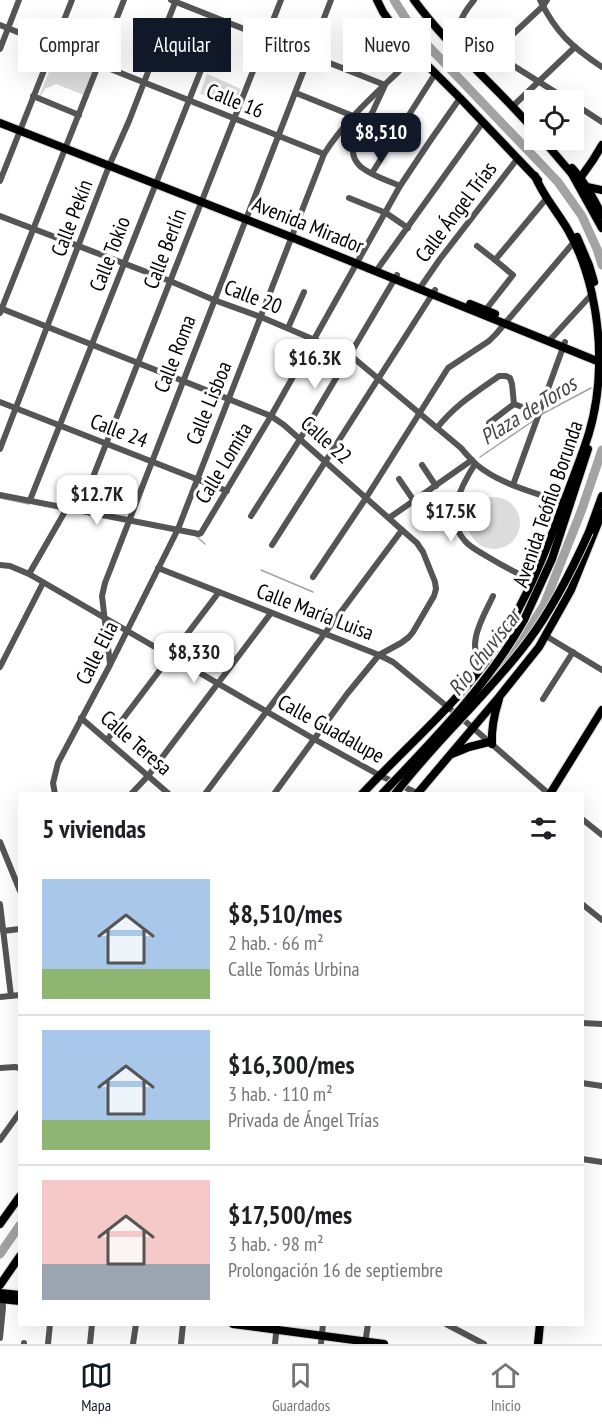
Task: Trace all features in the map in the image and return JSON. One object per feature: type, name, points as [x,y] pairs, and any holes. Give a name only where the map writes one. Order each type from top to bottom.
[{"type":"main road","name":"Avenida Teófilo Borunda","points":[[377,0],[387,18]]},
{"type":"main road","points":[[414,0],[443,36]]},
{"type":"main road","name":"Avenida Teófilo Borunda","points":[[431,70],[535,176],[558,207],[574,232],[589,264],[602,324]]},
{"type":"main road","points":[[478,72],[524,118]]},
{"type":"main road","name":"Avenida Mirador","points":[[0,121],[600,359]]},
{"type":"main road","points":[[581,177],[602,145]]},
{"type":"main road","points":[[552,150],[572,174],[602,228]]},
{"type":"main road","points":[[563,163],[581,177],[598,199],[602,215]]},
{"type":"main road","name":"Avenida Teófilo Borunda","points":[[364,792],[448,706],[482,666],[515,616],[534,580],[588,434],[596,398],[600,359],[600,337],[592,294],[584,266],[568,229],[546,199],[535,176]]},
{"type":"main road","points":[[587,187],[602,190]]},
{"type":"main road","name":"Avenida Mirador","points":[[358,262],[379,267],[396,277],[422,285],[434,293]]},
{"type":"main road","name":"Avenida Teófilo Borunda","points":[[384,792],[465,702],[506,650],[524,620],[560,534],[593,434],[602,390]]},
{"type":"main road","points":[[397,792],[420,762],[493,684],[529,640],[575,563],[602,496]]},
{"type":"main road","points":[[418,792],[533,656],[571,590],[600,523],[602,513]]},
{"type":"main road","points":[[492,652],[506,638],[521,614],[553,543],[560,534]]},
{"type":"main road","points":[[448,757],[469,747],[491,743],[493,718],[499,697]]},
{"type":"main road","points":[[551,792],[599,721],[602,710]]},
{"type":"main road","points":[[0,1224],[18,1199]]},
{"type":"main road","points":[[0,1285],[16,1264]]},
{"type":"main road","points":[[1,1297],[18,1295]]},
{"type":"main road","points":[[1,1297],[18,1301]]},
{"type":"main road","points":[[538,1344],[540,1326]]},
{"type":"main road","points":[[277,1327],[321,1340],[384,1344]]},
{"type":"street","points":[[0,49],[19,0]]},
{"type":"street","points":[[65,18],[72,0]]},
{"type":"street","points":[[117,18],[124,0]]},
{"type":"street","name":"Calle Berlín","points":[[274,18],[281,0]]},
{"type":"street","name":"Calle Roma","points":[[325,18],[332,0]]},
{"type":"street","points":[[461,18],[474,0]]},
{"type":"street","points":[[174,1],[216,18]]},
{"type":"street","name":"Calle Pekín","points":[[0,449],[145,82],[174,1]]},
{"type":"street","points":[[515,30],[543,2],[555,28],[575,47],[602,67]]},
{"type":"street","name":"Calle 16","points":[[0,26],[18,33]]},
{"type":"street","points":[[513,106],[575,47]]},
{"type":"street","points":[[331,64],[384,85],[352,149],[360,166],[400,186]]},
{"type":"street","points":[[515,66],[552,90]]},
{"type":"street","points":[[0,182],[43,72]]},
{"type":"street","points":[[1,310],[96,72]]},
{"type":"street","name":"Calle 16","points":[[119,72],[324,154]]},
{"type":"street","name":"Calle Tokio","points":[[30,500],[200,72]]},
{"type":"street","name":"Calle Berlín","points":[[80,510],[253,72]]},
{"type":"street","name":"Calle Roma","points":[[110,665],[102,596],[105,583],[305,72]]},
{"type":"street","name":"Calle Lisboa","points":[[178,528],[324,154],[353,116],[396,72]]},
{"type":"street","points":[[372,173],[435,74]]},
{"type":"street","points":[[296,93],[353,116]]},
{"type":"street","points":[[33,96],[79,115]]},
{"type":"street","name":"Calle Lomita","points":[[178,528],[199,534],[204,530],[315,340],[400,186],[460,98]]},
{"type":"street","points":[[584,111],[602,122]]},
{"type":"street","points":[[379,267],[483,122]]},
{"type":"street","name":"Calle Ángel Trías","points":[[422,285],[518,158]]},
{"type":"street","points":[[349,198],[386,213],[408,228]]},
{"type":"street","points":[[495,260],[546,199]]},
{"type":"street","name":"Calle 20","points":[[0,216],[261,317],[350,355],[461,448],[474,462],[513,485],[563,503]]},
{"type":"street","points":[[314,577],[451,365],[489,341],[574,242]]},
{"type":"street","points":[[477,246],[512,273],[513,277],[484,312]]},
{"type":"street","points":[[440,259],[447,263]]},
{"type":"street","points":[[251,516],[300,440],[396,277]]},
{"type":"street","points":[[288,328],[304,292]]},
{"type":"street","name":"Calle Ángel Trías","points":[[272,545],[434,293]]},
{"type":"street","points":[[551,339],[592,294]]},
{"type":"street","name":"Calle 22","points":[[1,310],[47,326],[271,416],[417,543],[435,582],[434,596],[409,638],[379,655]]},
{"type":"street","points":[[513,485],[564,344]]},
{"type":"street","points":[[437,428],[459,404],[499,376],[510,378],[514,404]]},
{"type":"street","name":"Calle 24","points":[[0,402],[227,490]]},
{"type":"street","points":[[514,404],[539,413]]},
{"type":"street","points":[[493,434],[489,424],[514,404]]},
{"type":"street","points":[[389,518],[474,462]]},
{"type":"street","points":[[474,462],[455,511],[457,529],[471,547],[512,572],[534,580]]},
{"type":"street","points":[[422,465],[436,486]]},
{"type":"street","points":[[399,479],[414,501]]},
{"type":"street","points":[[0,495],[178,528]]},
{"type":"street","points":[[29,574],[67,508]]},
{"type":"street","name":"Calle Elia","points":[[55,792],[54,783],[58,764],[178,528]]},
{"type":"street","points":[[206,792],[402,530]]},
{"type":"street","name":"Calle Guadalupe","points":[[0,565],[10,566],[29,574],[266,712],[415,792]]},
{"type":"street","name":"Calle María Luisa","points":[[158,568],[393,662],[548,792]]},
{"type":"street","points":[[0,668],[43,583]]},
{"type":"street","points":[[108,740],[219,592]]},
{"type":"street","points":[[482,666],[474,650],[475,640],[477,630],[493,596]]},
{"type":"street","points":[[133,792],[148,776],[272,613]]},
{"type":"street","points":[[546,636],[602,670]]},
{"type":"street","points":[[0,652],[8,651]]},
{"type":"street","points":[[543,699],[573,652]]},
{"type":"street","points":[[275,792],[347,694],[379,655]]},
{"type":"street","name":"Calle Teresa","points":[[81,718],[168,792]]},
{"type":"street","points":[[584,821],[602,835]]},
{"type":"street","points":[[0,842],[18,886]]},
{"type":"street","points":[[0,868],[10,866]]},
{"type":"street","points":[[0,904],[11,996]]},
{"type":"street","points":[[584,906],[602,920]]},
{"type":"street","points":[[3,931],[18,929]]},
{"type":"street","points":[[0,997],[18,995]]},
{"type":"street","points":[[584,1023],[602,1024]]},
{"type":"street","points":[[0,1068],[18,1067]]},
{"type":"street","points":[[584,1083],[602,1086]]},
{"type":"street","points":[[0,1139],[18,1115]]},
{"type":"street","points":[[584,1159],[602,1162]]},
{"type":"street","points":[[0,1338],[3,1307],[1,1297]]},
{"type":"street","points":[[48,1344],[50,1326]]},
{"type":"street","points":[[90,1344],[92,1326]]},
{"type":"street","points":[[133,1344],[136,1326]]},
{"type":"street","points":[[181,1344],[183,1326]]},
{"type":"street","points":[[365,1343],[368,1326]]},
{"type":"street","points":[[450,1326],[484,1344]]},
{"type":"street","points":[[275,1344],[277,1327]]},
{"type":"shaded area","points":[[49,72],[93,72],[84,95],[56,84],[45,89],[39,96]]},
{"type":"shaded area","points":[[207,74],[241,89],[234,107],[200,94]]},
{"type":"shaded area","points":[[494,497],[508,501],[516,509],[520,523],[516,537],[508,545],[494,549],[480,545],[472,537],[468,523],[472,509],[480,501]]},
{"type":"waterway","name":"Rio Chuviscar","points":[[394,0],[413,30],[558,182],[582,216],[602,265]]},
{"type":"waterway","name":"Plaza de Toros","points":[[542,414],[591,388]]},
{"type":"waterway","name":"Plaza de Toros","points":[[480,457],[533,421]]},
{"type":"waterway","name":"Rio Chuviscar","points":[[496,675],[518,647],[544,605],[582,509],[602,450]]},
{"type":"waterway","name":"Plaza de Toros","points":[[0,498],[29,504]]},
{"type":"waterway","name":"Plaza de Toros","points":[[196,536],[205,544]]},
{"type":"waterway","name":"Plaza de Toros","points":[[261,570],[313,592]]},
{"type":"waterway","name":"Rio Chuviscar","points":[[0,1254],[18,1228]]}]
